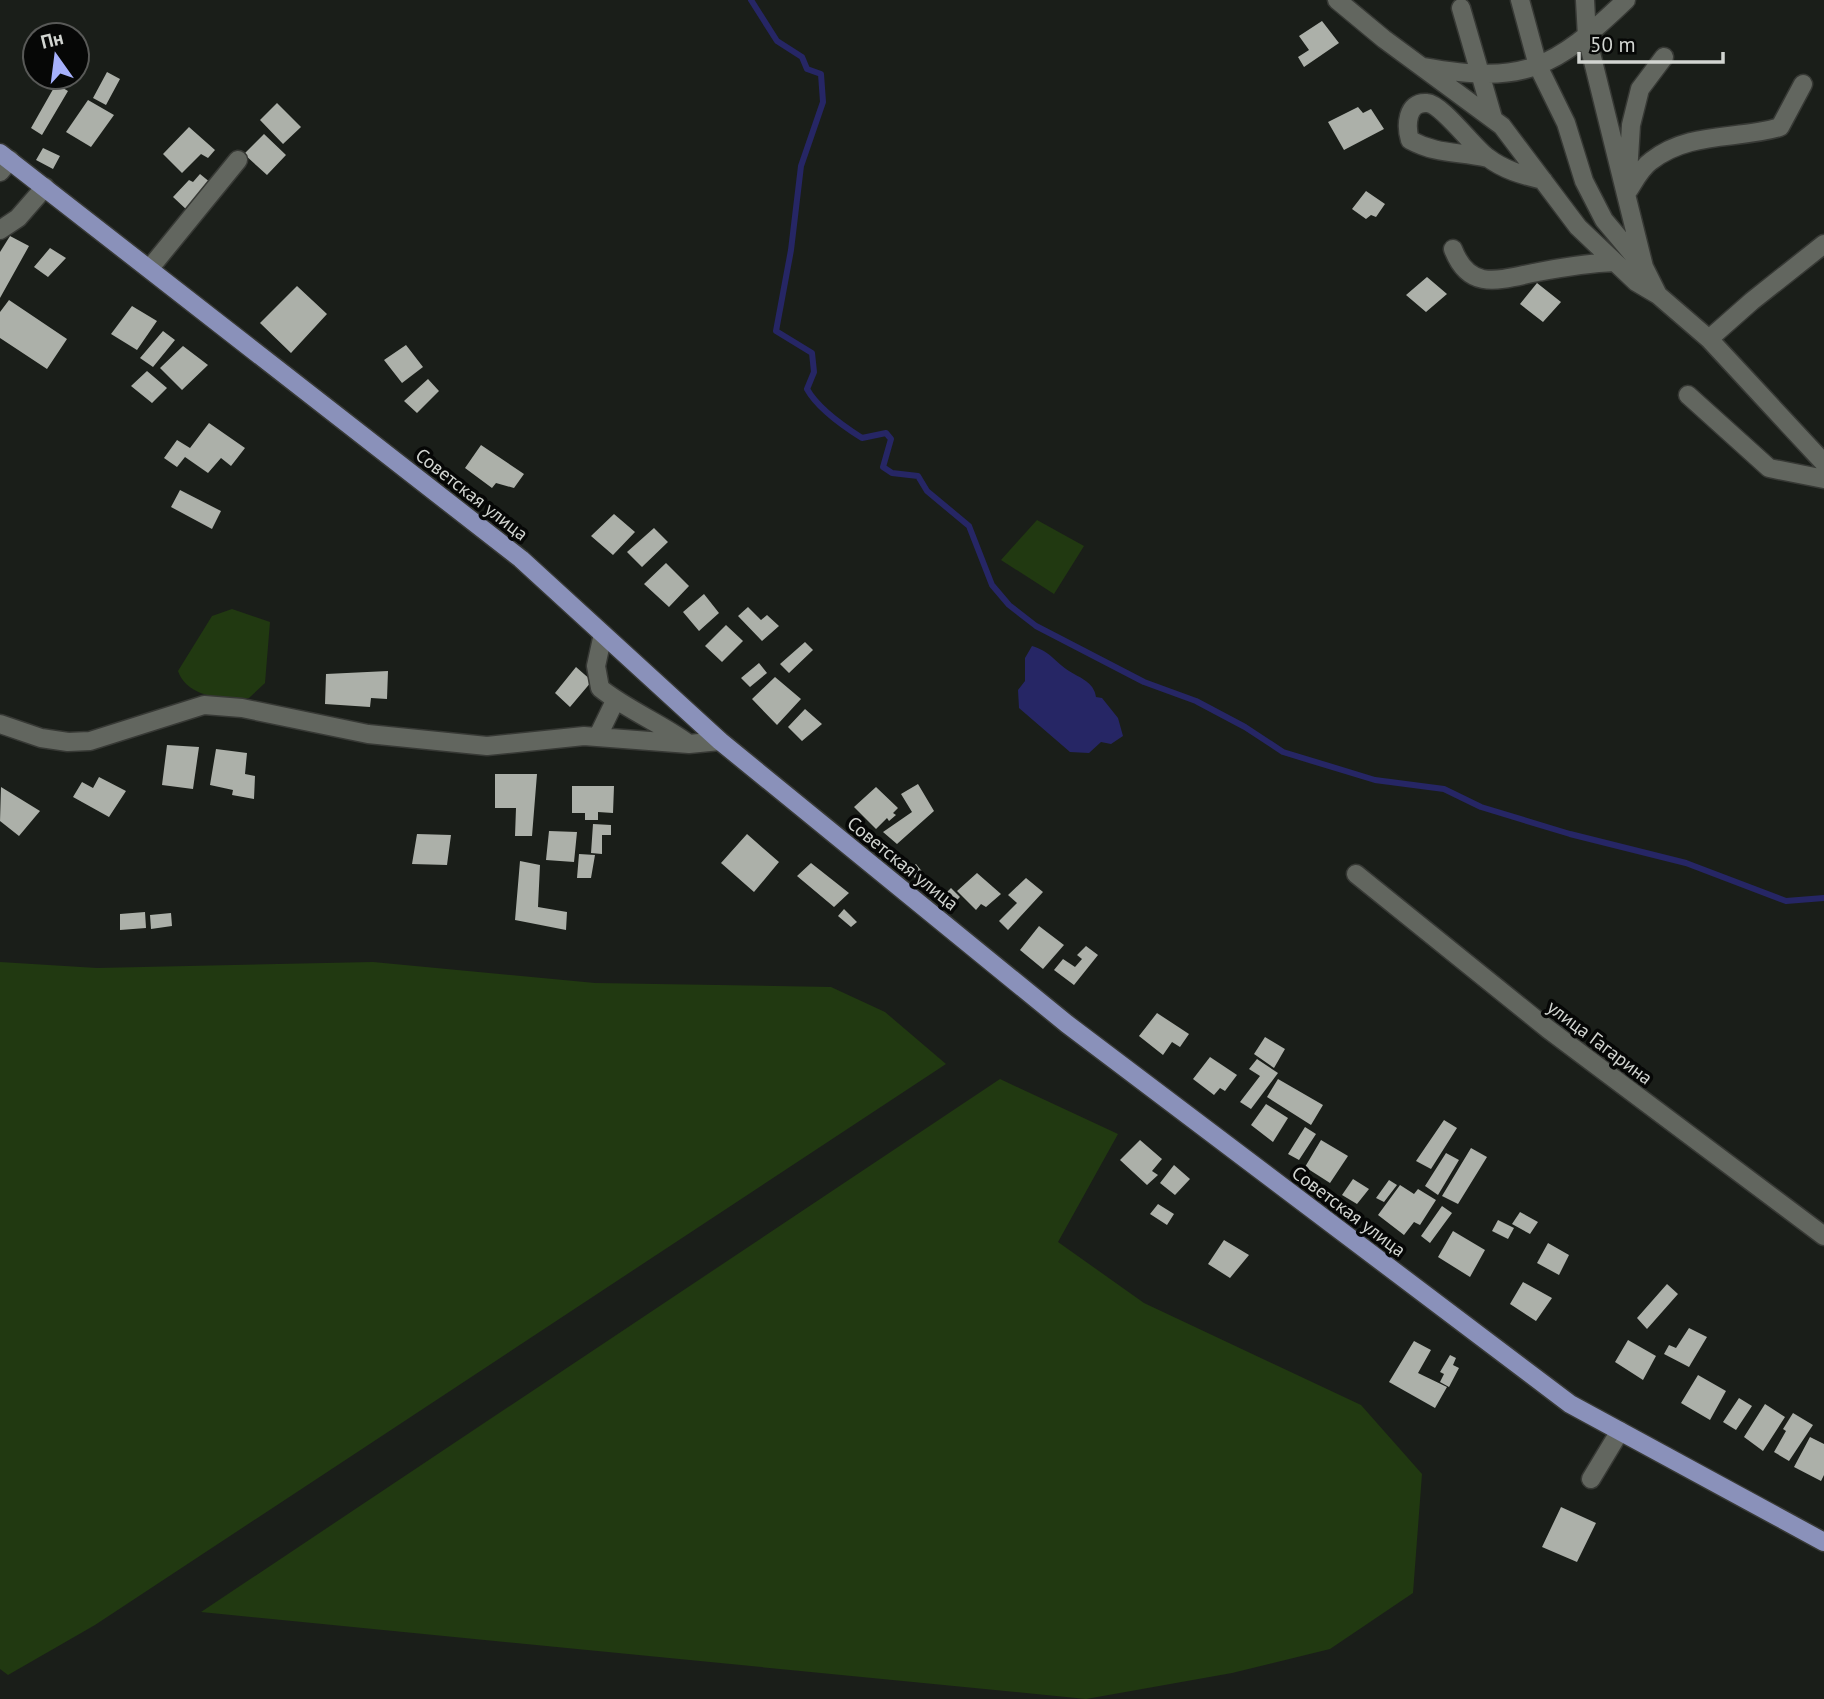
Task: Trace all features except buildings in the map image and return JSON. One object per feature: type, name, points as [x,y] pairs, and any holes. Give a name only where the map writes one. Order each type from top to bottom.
[{"type":"main road","name":"Советская улица","points":[[3,162],[45,187],[521,559],[720,741],[1067,1024],[1570,1404],[1824,1542]]},
{"type":"street","points":[[1337,0],[1420,66],[1493,118],[1578,227],[1636,282],[1658,295],[1710,339],[1824,463]]},
{"type":"street","points":[[1520,0],[1538,66],[1566,123],[1584,181],[1604,220],[1644,267],[1658,295]]},
{"type":"street","points":[[1585,0],[1587,37],[1628,191],[1644,267]]},
{"type":"street","points":[[1420,66],[1480,74],[1512,73],[1538,66],[1565,54],[1626,0]]},
{"type":"street","points":[[1461,8],[1493,118]]},
{"type":"street","points":[[1628,191],[1631,125],[1640,89],[1664,57]]},
{"type":"street","points":[[1628,191],[1649,162],[1681,144],[1716,136],[1761,133],[1780,127],[1803,84]]},
{"type":"street","points":[[1488,158],[1515,174],[1543,180]]},
{"type":"street","points":[[150,268],[238,160]]},
{"type":"street","points":[[0,230],[18,218],[45,187]]},
{"type":"street","points":[[1710,339],[1752,301],[1824,244]]},
{"type":"street","points":[[1453,249],[1458,261],[1470,274],[1483,279],[1504,278],[1585,263],[1615,262]]},
{"type":"street","points":[[1688,395],[1769,468],[1824,479]]},
{"type":"street","points":[[603,634],[596,666],[600,688],[615,701],[667,728],[689,744]]},
{"type":"street","points":[[598,736],[615,701]]},
{"type":"street","points":[[0,724],[41,738],[68,742],[90,741],[204,705],[242,708],[368,734],[487,746],[598,736],[689,744],[720,741]]},
{"type":"street","name":"улица Гагарина","points":[[1356,874],[1548,1029],[1824,1237]]},
{"type":"street","points":[[1591,1479],[1620,1431]]},
{"type":"green space","points":[[1037,520],[1084,546],[1054,594],[1001,560]]},
{"type":"green space","points":[[232,609],[270,622],[265,683],[249,698],[219,697],[198,692],[183,680],[178,671],[212,616]]},
{"type":"green space","points":[[0,962],[97,968],[373,962],[595,983],[831,987],[885,1012],[946,1064],[95,1625],[8,1675],[0,1669]]},
{"type":"green space","points":[[1000,1079],[1118,1134],[1058,1242],[1144,1303],[1361,1405],[1422,1474],[1413,1593],[1330,1649],[1232,1673],[1086,1699],[201,1612]]},
{"type":"shaded area","points":[[1032,646],[1048,654],[1089,684],[1096,697],[1102,698],[1118,718],[1123,736],[1111,744],[1101,742],[1089,753],[1070,752],[1019,708],[1018,690],[1025,681],[1025,658]]},
{"type":"waterway","points":[[751,0],[777,41],[802,57],[807,69],[821,74],[823,102],[801,166],[791,250],[776,331],[812,353],[814,372],[807,389],[824,410],[862,438],[886,433],[891,439],[883,467],[892,473],[918,476],[927,491],[969,526],[992,585],[1009,605],[1036,626],[1144,682],[1196,701],[1245,727],[1283,752],[1375,780],[1444,789],[1481,807],[1570,834],[1686,863],[1786,901],[1824,898]]}]
